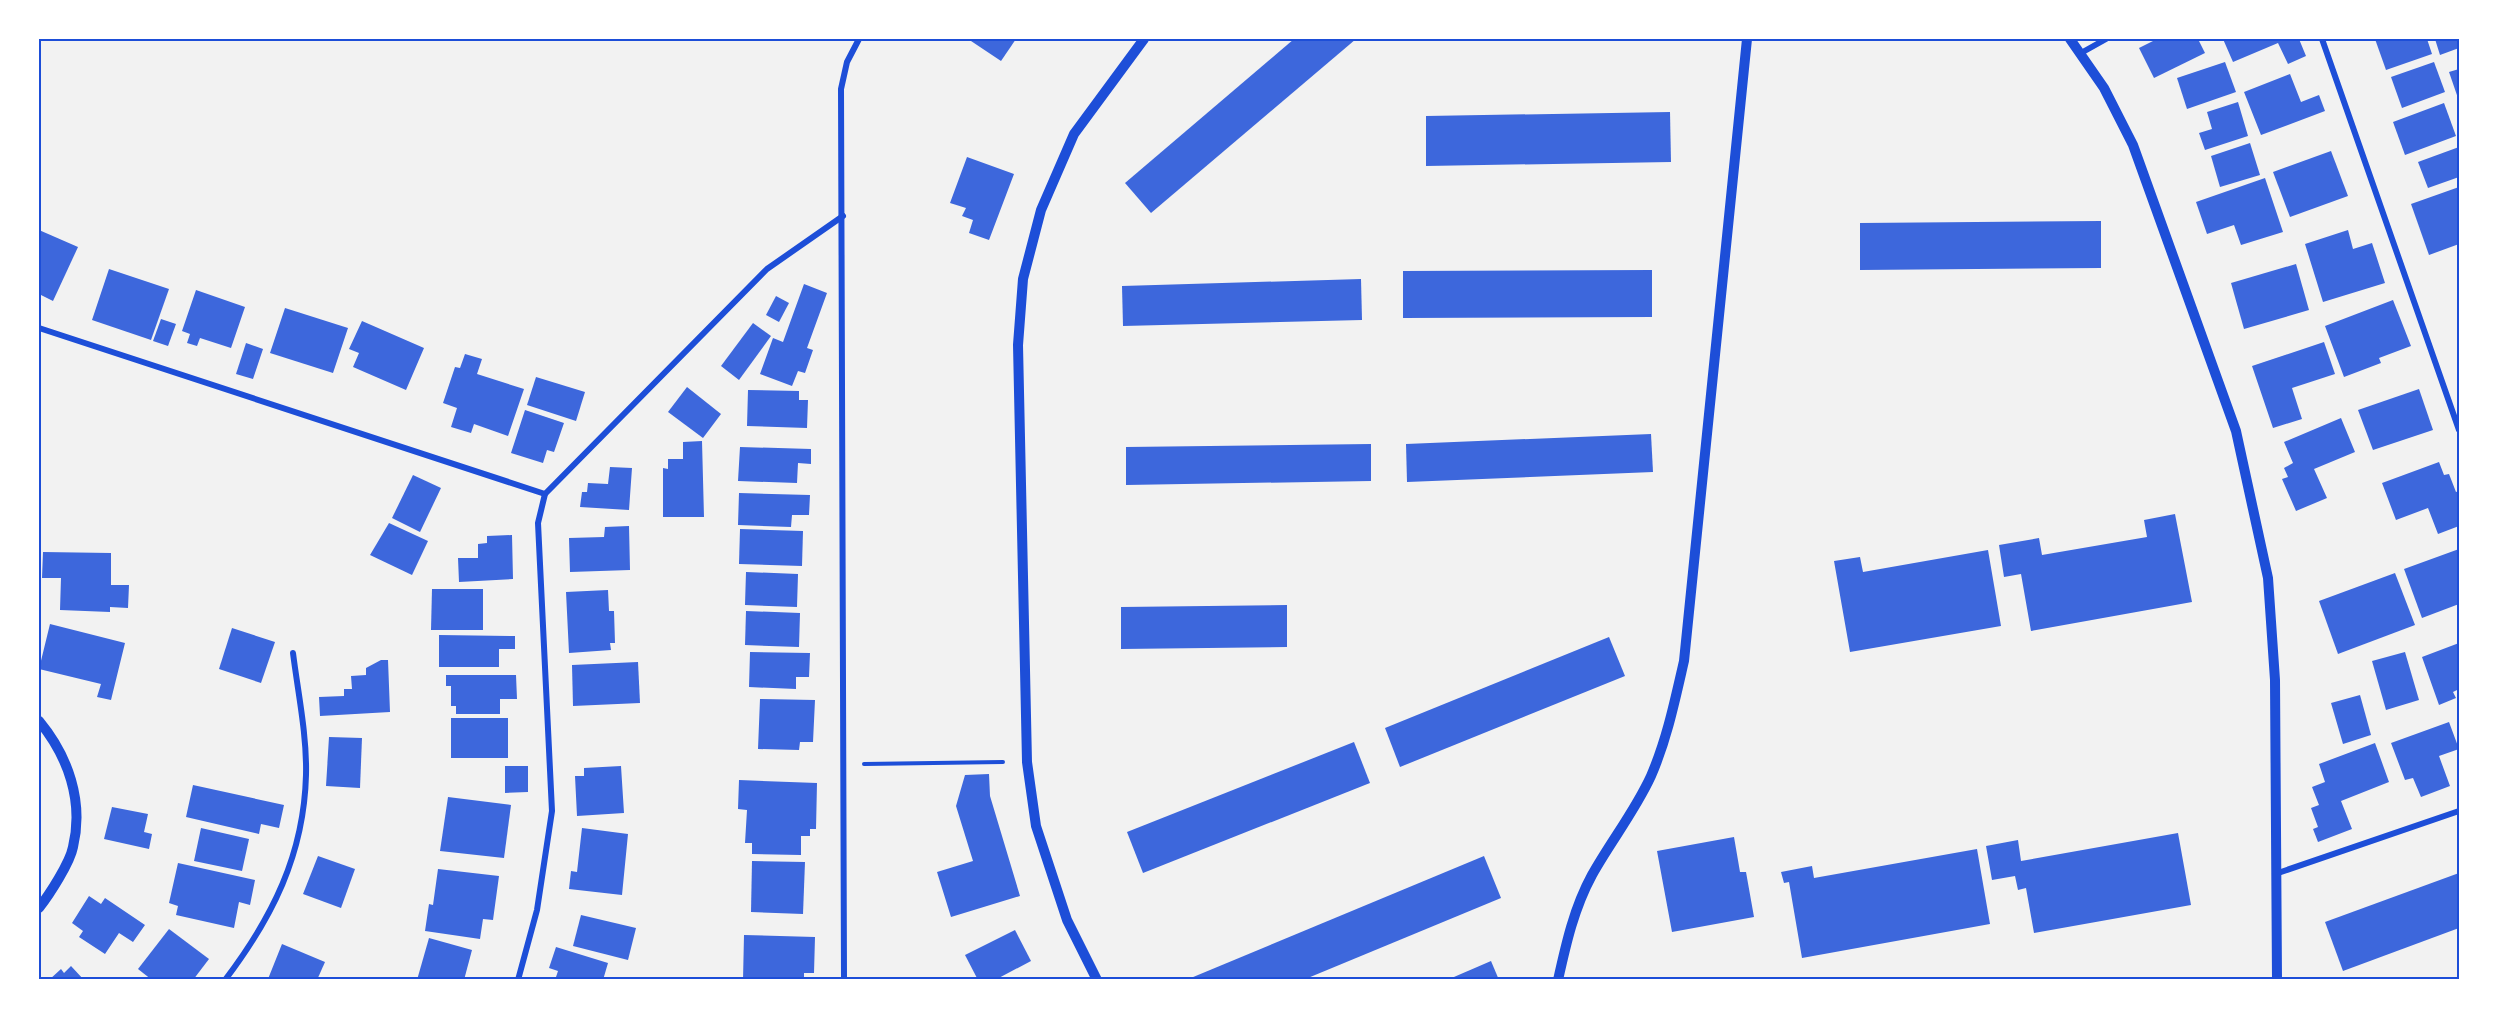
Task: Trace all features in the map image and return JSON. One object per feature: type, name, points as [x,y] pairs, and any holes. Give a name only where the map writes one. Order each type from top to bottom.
[{"type":"street","points":[[844,980],[841,89],[847,62],[859,39]]},
{"type":"street","points":[[1097,980],[1067,920],[1036,826],[1027,762],[1018,345],[1023,279],[1041,210],[1074,134],[1144,39]]},
{"type":"street","points":[[1558,980],[1571,925],[1592,875],[1626,823],[1651,775],[1670,721],[1684,661],[1748,39]]},
{"type":"street","points":[[2070,39],[2104,88],[2133,145],[2236,431],[2268,578],[2275,680],[2277,980]]},
{"type":"street","points":[[2081,53],[2106,39]]},
{"type":"street","points":[[2322,39],[2459,430]]},
{"type":"street","points":[[518,980],[537,910],[552,811],[538,523],[545,494],[767,270],[843,216]]},
{"type":"street","points":[[39,328],[545,494]]},
{"type":"street","points":[[225,980],[271,913],[291,865],[306,775],[292,652]]},
{"type":"street","points":[[39,721],[53,738],[70,772],[76,806],[73,849],[39,909]]},
{"type":"street","points":[[2275,874],[2459,811]]},
{"type":"path","points":[[842,764],[1027,762]]},
{"type":"building","points":[[968,39],[1016,39],[1001,61]]},
{"type":"building","points":[[1294,39],[1356,39],[1151,213],[1125,183]]},
{"type":"building","points":[[2157,39],[2198,39],[2205,53],[2154,78],[2139,48]]},
{"type":"building","points":[[2223,39],[2299,39],[2306,56],[2288,64],[2278,43],[2233,62]]},
{"type":"building","points":[[2375,39],[2427,39],[2432,54],[2386,70]]},
{"type":"building","points":[[2435,39],[2457,39],[2459,48],[2440,55]]},
{"type":"building","points":[[2225,62],[2236,92],[2187,109],[2177,78]]},
{"type":"building","points":[[2434,62],[2445,92],[2402,108],[2391,77]]},
{"type":"building","points":[[2459,69],[2459,101],[2449,72]]},
{"type":"building","points":[[2290,74],[2301,102],[2319,95],[2325,111],[2261,135],[2244,92]]},
{"type":"building","points":[[2238,102],[2248,136],[2205,150],[2199,133],[2212,129],[2207,112]]},
{"type":"building","points":[[2444,103],[2456,136],[2405,155],[2393,122]]},
{"type":"building","points":[[1670,112],[1671,162],[1426,166],[1426,116]]},
{"type":"building","points":[[2250,143],[2260,175],[2220,187],[2211,156]]},
{"type":"building","points":[[2459,147],[2459,177],[2428,188],[2418,162]]},
{"type":"building","points":[[2331,151],[2348,196],[2290,217],[2273,172]]},
{"type":"building","points":[[967,157],[1014,174],[989,240],[969,233],[973,220],[962,216],[966,208],[950,203]]},
{"type":"building","points":[[2265,178],[2283,232],[2241,245],[2234,225],[2207,234],[2196,202]]},
{"type":"building","points":[[2459,187],[2459,244],[2429,255],[2411,204]]},
{"type":"building","points":[[2101,221],[2101,268],[1860,270],[1860,223]]},
{"type":"building","points":[[39,230],[78,247],[53,301],[39,294]]},
{"type":"building","points":[[2348,230],[2353,249],[2372,243],[2385,283],[2323,302],[2305,244]]},
{"type":"building","points":[[2296,264],[2309,310],[2244,329],[2231,283]]},
{"type":"building","points":[[109,269],[169,289],[151,340],[92,320]]},
{"type":"building","points":[[1652,270],[1652,317],[1403,318],[1403,271]]},
{"type":"building","points":[[1361,279],[1362,320],[1123,326],[1122,286]]},
{"type":"building","points":[[804,284],[827,293],[807,348],[813,350],[805,373],[798,371],[792,386],[760,374],[773,338],[783,342]]},
{"type":"building","points":[[196,290],[245,307],[231,348],[200,338],[197,346],[187,343],[190,334],[182,331]]},
{"type":"building","points":[[776,296],[789,303],[779,322],[766,315]]},
{"type":"building","points":[[2393,300],[2411,346],[2379,358],[2381,363],[2344,377],[2325,326]]},
{"type":"building","points":[[285,308],[348,328],[333,373],[270,353]]},
{"type":"building","points":[[161,319],[176,324],[168,346],[153,341]]},
{"type":"building","points":[[362,321],[424,348],[406,390],[353,367],[359,353],[349,349]]},
{"type":"building","points":[[753,323],[771,336],[739,380],[721,366]]},
{"type":"building","points":[[2324,342],[2335,374],[2292,388],[2302,419],[2273,428],[2252,366]]},
{"type":"building","points":[[246,343],[263,349],[253,379],[236,374]]},
{"type":"building","points":[[465,354],[482,359],[477,374],[524,389],[508,436],[474,424],[471,433],[451,427],[457,408],[443,403],[455,367],[460,368]]},
{"type":"building","points":[[536,377],[585,392],[576,421],[527,405]]},
{"type":"building","points":[[687,387],[721,414],[703,438],[668,412]]},
{"type":"building","points":[[2419,389],[2433,430],[2373,450],[2358,410]]},
{"type":"building","points":[[748,390],[799,391],[799,400],[808,400],[807,428],[747,426]]},
{"type":"building","points":[[525,410],[564,423],[554,452],[547,450],[543,463],[511,453]]},
{"type":"building","points":[[2341,418],[2355,452],[2314,469],[2327,498],[2296,511],[2282,479],[2288,477],[2284,468],[2293,463],[2284,442]]},
{"type":"building","points":[[1651,434],[1653,472],[1407,482],[1406,444]]},
{"type":"building","points":[[702,441],[704,517],[663,517],[663,468],[668,469],[668,459],[683,459],[683,442]]},
{"type":"building","points":[[1371,444],[1371,481],[1126,485],[1126,447]]},
{"type":"building","points":[[740,447],[811,449],[811,464],[798,463],[797,483],[738,481]]},
{"type":"building","points":[[2439,462],[2444,475],[2449,474],[2456,492],[2459,491],[2459,526],[2438,534],[2428,508],[2396,520],[2382,483]]},
{"type":"building","points":[[610,467],[632,468],[629,510],[580,507],[582,492],[587,492],[588,483],[608,484]]},
{"type":"building","points":[[413,475],[441,488],[420,532],[392,518]]},
{"type":"building","points":[[739,493],[810,495],[809,515],[792,515],[791,527],[738,525]]},
{"type":"building","points":[[2175,514],[2192,602],[2031,631],[2021,574],[2004,577],[1999,545],[2039,538],[2042,555],[2147,537],[2144,520]]},
{"type":"building","points":[[389,523],[428,541],[412,575],[370,555]]},
{"type":"building","points":[[629,526],[630,570],[570,572],[569,538],[604,537],[605,527]]},
{"type":"building","points":[[740,529],[803,531],[802,566],[739,564]]},
{"type":"building","points":[[512,535],[513,579],[459,582],[458,558],[478,558],[478,544],[487,543],[487,536]]},
{"type":"building","points":[[2459,549],[2459,604],[2422,618],[2404,569]]},
{"type":"building","points":[[1988,550],[2001,626],[1850,652],[1834,561],[1860,557],[1863,572]]},
{"type":"building","points":[[43,552],[111,553],[111,585],[129,585],[128,608],[110,607],[110,612],[60,610],[61,578],[42,578]]},
{"type":"building","points":[[746,572],[798,574],[797,607],[745,605]]},
{"type":"building","points":[[2395,573],[2415,625],[2338,654],[2319,601]]},
{"type":"building","points":[[432,589],[483,589],[483,630],[431,630]]},
{"type":"building","points":[[608,590],[609,611],[614,611],[615,643],[610,643],[611,650],[569,653],[566,592]]},
{"type":"building","points":[[1287,605],[1287,647],[1121,649],[1121,607]]},
{"type":"building","points":[[746,611],[800,613],[799,647],[745,645]]},
{"type":"building","points":[[50,624],[125,643],[111,700],[97,697],[101,684],[39,669]]},
{"type":"building","points":[[232,628],[275,642],[261,683],[219,669]]},
{"type":"building","points":[[439,635],[515,636],[515,649],[499,649],[499,667],[439,667]]},
{"type":"building","points":[[1609,637],[1625,676],[1400,767],[1385,728]]},
{"type":"building","points":[[2459,643],[2459,689],[2453,692],[2456,698],[2439,705],[2422,657]]},
{"type":"building","points":[[750,652],[810,653],[809,677],[796,677],[796,689],[749,687]]},
{"type":"building","points":[[2405,652],[2419,700],[2386,710],[2372,661]]},
{"type":"building","points":[[381,660],[388,660],[390,712],[320,716],[319,697],[344,696],[344,689],[352,689],[351,676],[366,675],[366,668]]},
{"type":"building","points":[[638,662],[640,703],[573,706],[572,665]]},
{"type":"building","points":[[446,675],[516,675],[517,699],[500,699],[500,714],[456,714],[456,706],[451,706],[451,686],[446,686]]},
{"type":"building","points":[[2360,695],[2371,735],[2343,744],[2331,703]]},
{"type":"building","points":[[760,699],[815,700],[813,742],[800,742],[799,750],[758,749]]},
{"type":"building","points":[[451,718],[508,718],[508,758],[451,758]]},
{"type":"building","points":[[2449,722],[2459,749],[2439,756],[2450,786],[2421,797],[2413,778],[2405,780],[2391,743]]},
{"type":"building","points":[[329,737],[362,738],[360,788],[326,786]]},
{"type":"building","points":[[1354,742],[1370,783],[1143,873],[1127,832]]},
{"type":"building","points":[[2375,743],[2389,782],[2341,801],[2352,829],[2318,842],[2313,829],[2318,827],[2311,808],[2319,805],[2312,787],[2325,782],[2319,764]]},
{"type":"building","points":[[505,766],[528,766],[528,792],[505,793]]},
{"type":"building","points":[[621,766],[624,813],[577,816],[575,776],[584,776],[584,768]]},
{"type":"building","points":[[989,774],[990,796],[1020,896],[951,917],[937,872],[973,861],[956,806],[965,775]]},
{"type":"building","points":[[739,780],[817,783],[816,829],[810,829],[810,836],[801,836],[801,855],[752,854],[752,843],[745,843],[747,810],[738,809]]},
{"type":"building","points":[[193,785],[284,805],[279,828],[261,824],[259,834],[186,817]]},
{"type":"building","points":[[448,797],[511,805],[504,858],[440,851]]},
{"type":"building","points":[[112,807],[148,814],[144,832],[152,834],[149,849],[104,839]]},
{"type":"building","points":[[201,828],[249,839],[242,871],[194,861]]},
{"type":"building","points":[[582,828],[628,834],[622,895],[569,889],[571,871],[577,872]]},
{"type":"building","points":[[2178,833],[2191,905],[2034,933],[2026,888],[2018,890],[2015,876],[1992,880],[1986,846],[2018,840],[2021,861]]},
{"type":"building","points":[[1734,837],[1740,872],[1746,872],[1754,917],[1672,932],[1657,851]]},
{"type":"building","points":[[1977,849],[1990,924],[1802,958],[1789,882],[1784,883],[1781,872],[1812,866],[1814,878]]},
{"type":"building","points":[[318,856],[355,869],[341,908],[303,894]]},
{"type":"building","points":[[1484,856],[1501,898],[1303,980],[1186,980]]},
{"type":"building","points":[[752,861],[805,862],[803,914],[751,912]]},
{"type":"building","points":[[178,863],[255,880],[250,905],[239,902],[234,928],[176,915],[178,906],[169,903]]},
{"type":"building","points":[[438,869],[499,876],[493,920],[483,919],[480,939],[425,931],[429,904],[433,905]]},
{"type":"building","points":[[2459,873],[2459,928],[2343,971],[2325,922]]},
{"type":"building","points":[[89,896],[101,904],[105,898],[145,925],[133,942],[119,933],[105,954],[79,937],[83,931],[72,923]]},
{"type":"building","points":[[581,915],[636,928],[628,960],[573,946]]},
{"type":"building","points":[[169,929],[209,959],[193,980],[152,980],[138,969]]},
{"type":"building","points":[[1015,930],[1031,961],[995,980],[978,980],[965,955]]},
{"type":"building","points":[[744,935],[815,937],[814,973],[804,973],[804,980],[743,980]]},
{"type":"building","points":[[429,938],[472,950],[464,980],[417,980]]},
{"type":"building","points":[[282,944],[325,962],[317,980],[268,979]]},
{"type":"building","points":[[556,947],[608,963],[603,980],[555,980],[558,971],[549,968]]},
{"type":"building","points":[[1491,961],[1499,980],[1447,980]]},
{"type":"building","points":[[71,966],[84,980],[49,980],[61,969],[64,973]]}]
